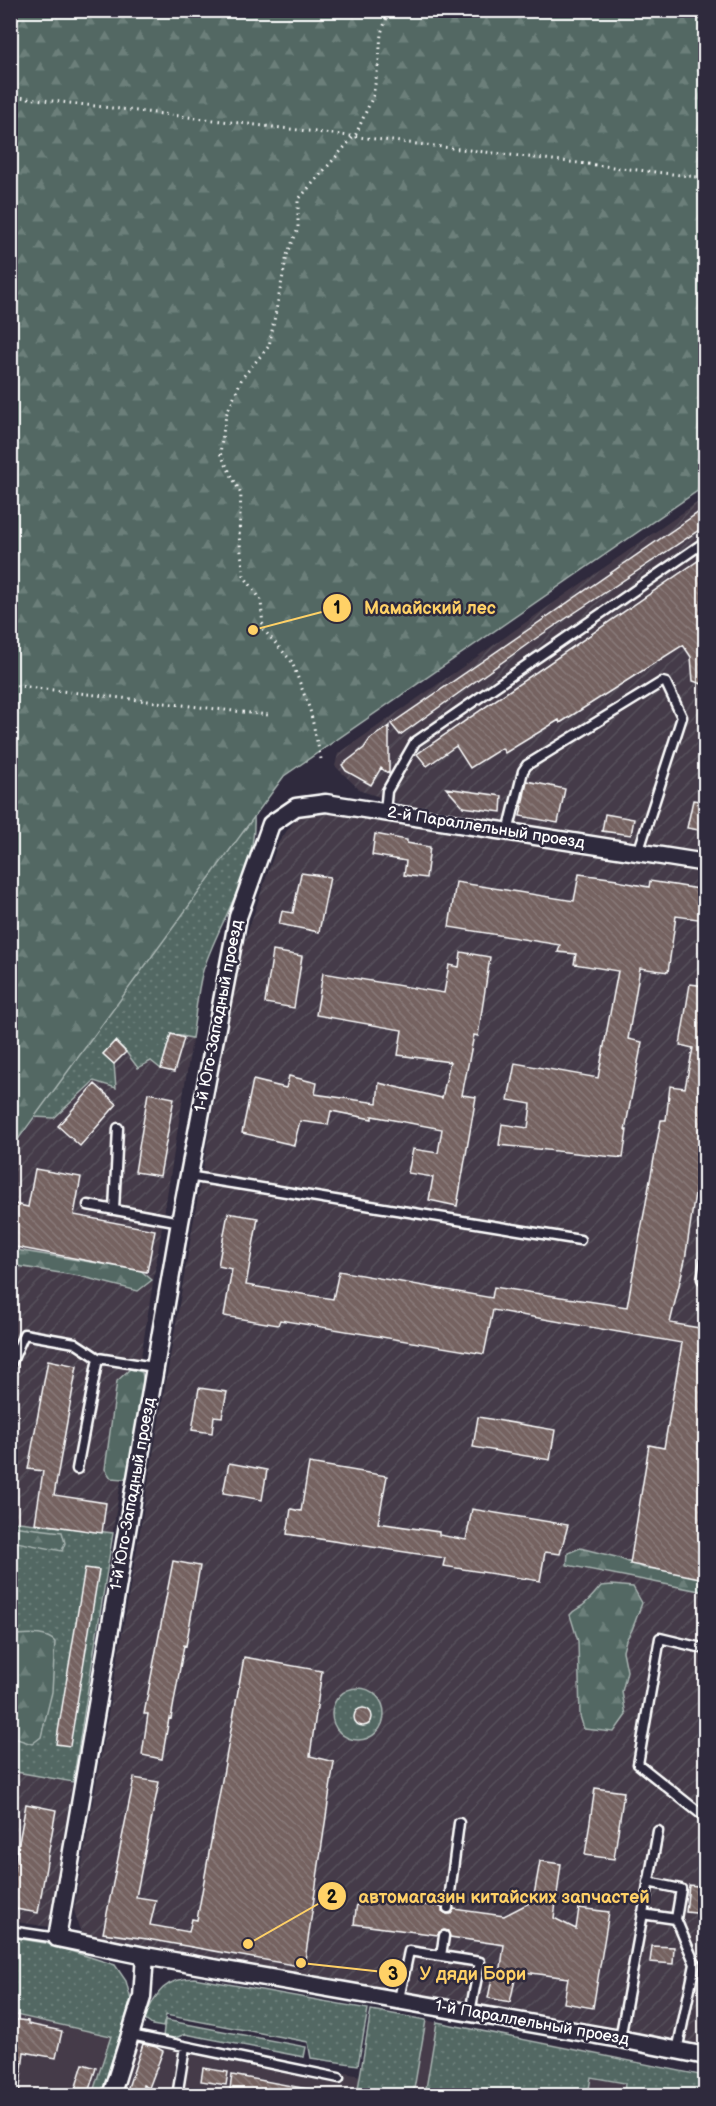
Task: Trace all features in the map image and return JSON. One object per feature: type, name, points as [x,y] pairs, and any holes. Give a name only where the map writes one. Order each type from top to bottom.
[{"type":"street","name":"2-й Параллельный проезд","points":[[271,824],[296,807],[326,803],[705,863]]},
{"type":"street","name":"1-й Юго-Западный проезд","points":[[57,1938],[188,1176],[238,917],[271,824]]},
{"type":"street","points":[[57,1938],[146,1956],[142,1997],[111,2096]]},
{"type":"street","name":"1-й Параллельный проезд","points":[[146,1956],[620,2038],[705,2056]]},
{"type":"lane","points":[[385,812],[387,791],[415,742],[705,541]]},
{"type":"lane","points":[[508,832],[523,771],[527,765],[662,682],[666,683],[682,717],[638,853]]},
{"type":"lane","points":[[114,1210],[118,1128]]},
{"type":"lane","points":[[188,1176],[580,1240]]},
{"type":"lane","points":[[88,1205],[180,1222]]},
{"type":"lane","points":[[705,1257],[702,1279],[705,1280]]},
{"type":"lane","points":[[10,1366],[24,1334],[75,1343],[98,1358],[154,1367]]},
{"type":"lane","points":[[77,1469],[98,1358]]},
{"type":"lane","points":[[705,1648],[660,1638],[638,1764],[705,1818]]},
{"type":"lane","points":[[447,1908],[459,1823]]},
{"type":"lane","points":[[620,2038],[658,1831]]},
{"type":"lane","points":[[648,1882],[681,1888],[676,1919],[695,1964],[677,2051]]},
{"type":"lane","points":[[642,1914],[676,1919]]},
{"type":"lane","points":[[10,1931],[57,1938]]},
{"type":"lane","points":[[441,1956],[444,1936]]},
{"type":"lane","points":[[399,1999],[409,1951],[480,1962],[470,2012]]},
{"type":"lane","points":[[130,2035],[339,2078]]},
{"type":"lane","points":[[177,2096],[185,2047]]},
{"type":"path","points":[[321,759],[310,710],[292,662],[263,629],[261,600],[244,576],[240,536],[241,494],[219,453],[226,415],[242,378],[269,346],[287,255],[298,229],[298,200],[354,136],[373,96],[381,33],[390,10]]},
{"type":"path","points":[[10,96],[705,178]]},
{"type":"path","points":[[10,685],[268,715]]},
{"type":"shaded area","points":[[705,497],[705,853],[405,805],[361,791],[335,766],[338,754]]},
{"type":"shaded area","points":[[320,811],[705,872],[705,2048],[371,1987],[145,1952],[89,1940],[79,1928],[74,1910],[240,954],[278,843],[300,813]]},
{"type":"shaded area","points":[[153,959],[204,966],[49,1927],[11,1921],[11,1151]]},
{"type":"shaded area","points":[[371,2010],[706,2076],[705,2096],[119,2096],[139,2031],[360,2076]]},
{"type":"shaded area","points":[[10,2014],[111,2036],[101,2095],[11,2095]]},
{"type":"green space","points":[[11,10],[705,11],[706,485],[284,776],[11,1149]]},
{"type":"green space","points":[[254,816],[250,855],[244,874],[202,973],[192,1038],[171,1034],[161,1069],[151,1061],[138,1068],[115,1041],[103,1054],[114,1064],[116,1088],[94,1081],[54,1118],[34,1117]]},
{"type":"green space","points":[[10,1249],[140,1270],[152,1280],[138,1291],[79,1276],[11,1265]]},
{"type":"green space","points":[[130,1369],[142,1372],[144,1384],[129,1474],[124,1479],[111,1478],[105,1469],[117,1381]]},
{"type":"green space","points":[[10,1521],[113,1533],[73,1782],[11,1771]]},
{"type":"green space","points":[[11,1526],[62,1532],[65,1543],[62,1551],[11,1541]]},
{"type":"green space","points":[[580,1548],[616,1557],[644,1568],[705,1574],[705,1592],[567,1565],[568,1553]]},
{"type":"green space","points":[[601,1586],[633,1587],[642,1603],[623,1651],[627,1671],[622,1692],[626,1715],[614,1732],[584,1729],[580,1716],[578,1641],[570,1615],[588,1601]]},
{"type":"green space","points":[[11,1635],[40,1635],[55,1642],[52,1692],[41,1737],[32,1744],[11,1737]]},
{"type":"green space","points":[[353,1688],[363,1688],[377,1695],[384,1714],[377,1733],[363,1740],[353,1740],[343,1736],[336,1729],[332,1719],[332,1709],[336,1699],[343,1692]]},
{"type":"green space","points":[[10,1937],[45,1943],[115,1965],[126,1981],[131,2000],[101,2095],[92,2095],[111,2036],[11,2014]]},
{"type":"green space","points":[[194,1978],[368,2009],[358,2065],[311,2058],[308,2042],[166,2015],[163,2027],[152,2025],[144,2019],[162,1989],[175,1981]]},
{"type":"green space","points":[[371,2010],[426,2020],[413,2095],[357,2095]]},
{"type":"green space","points":[[165,2020],[306,2047],[304,2057],[185,2034],[173,2039],[163,2037]]},
{"type":"green space","points":[[437,2022],[705,2076],[705,2095],[624,2095],[625,2083],[591,2077],[588,2095],[425,2095]]},
{"type":"building","points":[[705,508],[705,526],[532,641],[400,735],[391,724]]},
{"type":"building","points":[[705,556],[705,677],[702,684],[693,681],[691,657],[683,645],[560,723],[559,720],[505,753],[502,748],[470,768],[456,746],[427,766],[417,754]]},
{"type":"building","points":[[389,726],[389,774],[381,768],[371,785],[346,771],[342,765],[364,748],[370,739]]},
{"type":"building","points":[[527,781],[565,789],[558,823],[520,816]]},
{"type":"building","points":[[446,788],[502,796],[501,812],[463,807]]},
{"type":"building","points":[[693,800],[705,802],[705,831],[687,828]]},
{"type":"building","points":[[605,814],[634,819],[631,835],[602,831]]},
{"type":"building","points":[[375,834],[430,847],[426,878],[404,875],[406,861],[372,855]]},
{"type":"building","points":[[301,873],[330,877],[319,932],[279,924],[282,911],[293,913]]},
{"type":"building","points":[[579,874],[617,879],[617,881],[649,887],[650,881],[705,890],[705,920],[676,916],[668,972],[640,968],[628,1039],[642,1042],[625,1130],[627,1130],[623,1158],[499,1145],[502,1124],[528,1128],[531,1104],[508,1100],[515,1063],[598,1078],[618,971],[574,964],[576,954],[558,952],[560,945],[449,927],[456,882],[574,901]]},
{"type":"building","points":[[273,951],[302,956],[294,1008],[265,1003]]},
{"type":"building","points":[[461,952],[490,957],[478,1036],[474,1035],[462,1095],[476,1097],[457,1206],[429,1200],[433,1177],[408,1173],[413,1149],[438,1153],[442,1129],[331,1111],[328,1125],[300,1121],[294,1145],[242,1133],[253,1080],[286,1088],[289,1076],[317,1083],[315,1094],[377,1103],[379,1083],[442,1098],[450,1062],[398,1055],[402,1030],[316,1015],[323,973],[444,993],[449,965],[459,967]]},
{"type":"building","points":[[690,984],[705,986],[705,1126],[685,1260],[670,1323],[705,1329],[705,1579],[630,1564],[649,1445],[664,1448],[682,1343],[493,1310],[484,1354],[280,1320],[278,1325],[224,1316],[232,1269],[218,1266],[228,1213],[258,1218],[246,1285],[333,1299],[339,1271],[492,1298],[494,1287],[627,1307],[661,1120],[666,1120],[670,1086],[685,1088],[693,1048],[680,1045]]},
{"type":"building","points":[[171,1034],[184,1038],[174,1072],[161,1069]]},
{"type":"building","points":[[115,1041],[126,1052],[114,1064],[103,1054]]},
{"type":"building","points":[[95,1084],[117,1104],[80,1146],[58,1126]]},
{"type":"building","points":[[148,1093],[174,1098],[160,1176],[135,1172]]},
{"type":"building","points":[[35,1169],[81,1177],[74,1215],[155,1230],[147,1272],[10,1246],[10,1203],[28,1207]]},
{"type":"building","points":[[48,1360],[77,1366],[54,1495],[106,1503],[102,1533],[35,1523],[43,1471],[28,1469]]},
{"type":"building","points":[[199,1388],[227,1392],[222,1417],[214,1416],[212,1433],[192,1430]]},
{"type":"building","points":[[478,1417],[555,1430],[550,1460],[473,1447]]},
{"type":"building","points":[[229,1463],[267,1470],[262,1500],[223,1493]]},
{"type":"building","points":[[309,1463],[387,1476],[378,1523],[439,1532],[439,1535],[466,1540],[472,1509],[568,1525],[560,1554],[545,1552],[540,1581],[443,1566],[445,1558],[287,1534],[291,1509],[301,1511]]},
{"type":"building","points":[[173,1561],[200,1566],[162,1759],[142,1755],[148,1714],[144,1714]]},
{"type":"building","points":[[85,1568],[99,1570],[70,1746],[56,1744]]},
{"type":"building","points":[[244,1657],[322,1671],[310,1756],[334,1762],[304,1967],[103,1933],[134,1778],[159,1782],[136,1897],[156,1900],[150,1925],[189,1932],[192,1919],[197,1920]]},
{"type":"building","points":[[359,1708],[367,1708],[372,1713],[370,1724],[359,1726],[354,1721],[354,1713]]},
{"type":"building","points":[[595,1788],[624,1792],[614,1859],[585,1855]]},
{"type":"building","points":[[26,1804],[56,1810],[38,1913],[10,1908],[10,1891]]},
{"type":"building","points":[[540,1861],[561,1864],[554,1918],[576,1929],[579,1908],[609,1912],[593,2008],[564,2003],[568,1978],[517,1971],[510,2002],[488,1998],[493,1974],[500,1975],[504,1945],[450,1937],[448,1931],[444,1930],[438,1935],[354,1924],[358,1896],[442,1907],[442,1911],[447,1914],[451,1914],[454,1909],[504,1916],[533,1901]]},
{"type":"building","points":[[689,1885],[705,1887],[705,1914],[686,1912]]},
{"type":"building","points":[[652,1946],[674,1947],[673,1964],[650,1962]]},
{"type":"building","points":[[10,2019],[28,2021],[28,2024],[62,2031],[56,2058],[24,2052],[19,2096],[10,2096]]},
{"type":"building","points":[[143,2044],[163,2051],[149,2088],[143,2085],[142,2096],[125,2096]]},
{"type":"building","points":[[83,2064],[96,2068],[87,2096],[73,2096]]},
{"type":"building","points":[[203,2068],[228,2072],[226,2085],[201,2081]]},
{"type":"building","points":[[232,2075],[308,2089],[307,2096],[229,2096]]},
{"type":"place","name":"Мамайский лес","points":[[253,630]]},
{"type":"place","name":"автомагазин китайских запчастей","points":[[248,1944]]},
{"type":"place","name":"У дяди Бори","points":[[301,1963]]}]
